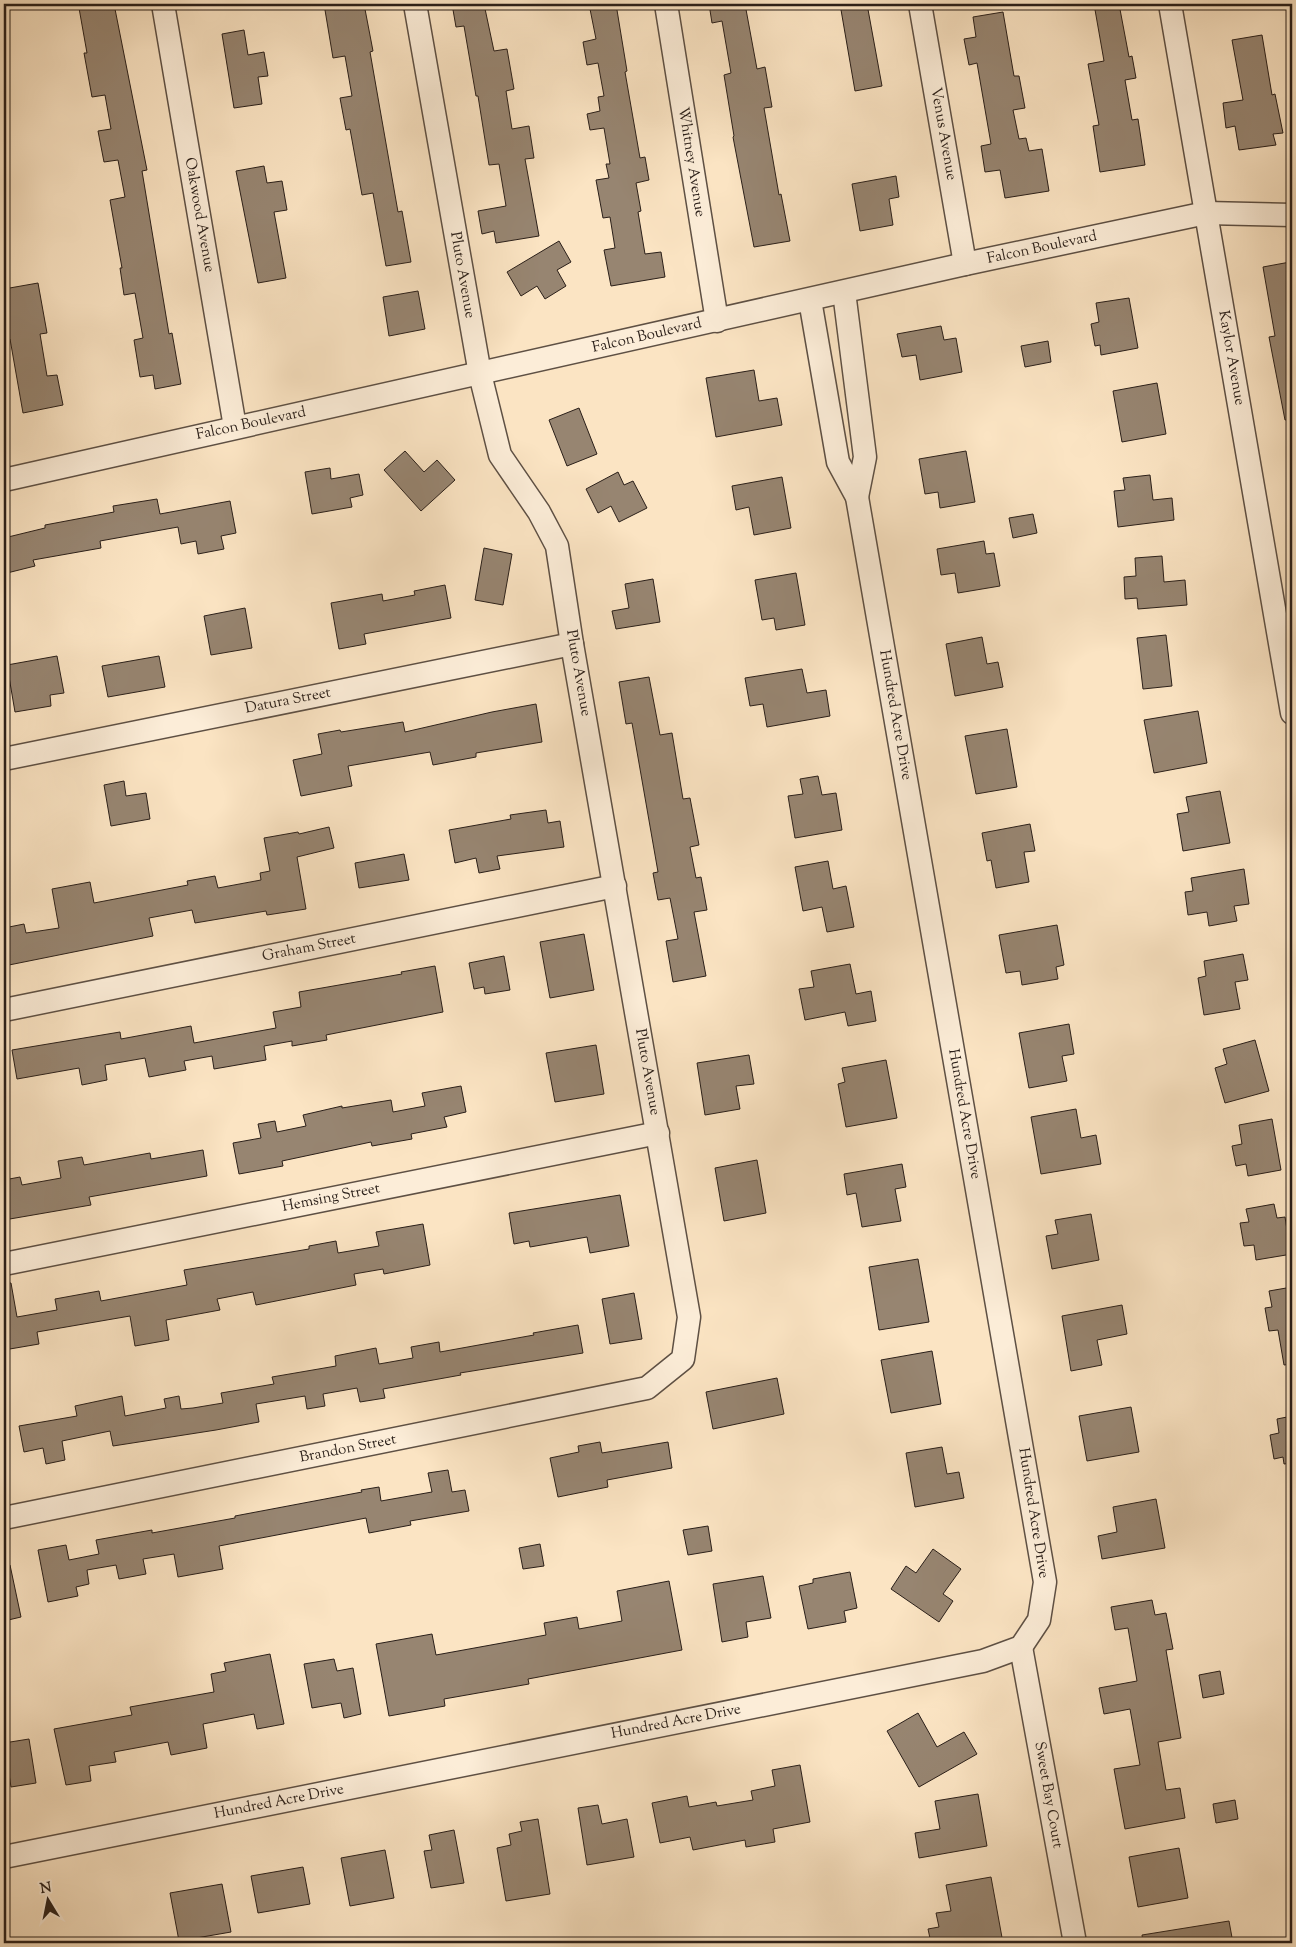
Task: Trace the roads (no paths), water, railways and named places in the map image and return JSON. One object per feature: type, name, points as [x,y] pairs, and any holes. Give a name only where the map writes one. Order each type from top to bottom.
[{"type":"street","name":"Oakwood Avenue","points":[[163,4],[235,427]]},
{"type":"street","name":"Pluto Avenue","points":[[415,4],[480,374],[500,454],[539,512],[557,546],[572,644],[689,1317],[683,1359]]},
{"type":"street","name":"Whitney Avenue","points":[[666,4],[717,321]]},
{"type":"street","name":"Venus Avenue","points":[[920,4],[964,264]]},
{"type":"street","name":"Kaylor Avenue","points":[[1170,4],[1292,713]]},
{"type":"street","name":"Falcon Boulevard","points":[[4,480],[964,264],[1206,213],[1292,215]]},
{"type":"street","name":"Hundred Acre Drive","points":[[844,292],[865,457],[857,497]]},
{"type":"street","name":"Hundred Acre Drive","points":[[4,1857],[983,1660],[1021,1647],[1039,1620],[1045,1582],[857,497],[838,462],[810,300]]},
{"type":"street","name":"Datura Street","points":[[4,759],[572,644]]},
{"type":"street","name":"Graham Street","points":[[4,1010],[615,886]]},
{"type":"street","name":"Hemsing Street","points":[[4,1264],[658,1133]]},
{"type":"street","name":"Brandon Street","points":[[4,1518],[647,1388],[683,1359]]},
{"type":"street","name":"Sweet Bay Court","points":[[1021,1647],[1075,1943]]}]
